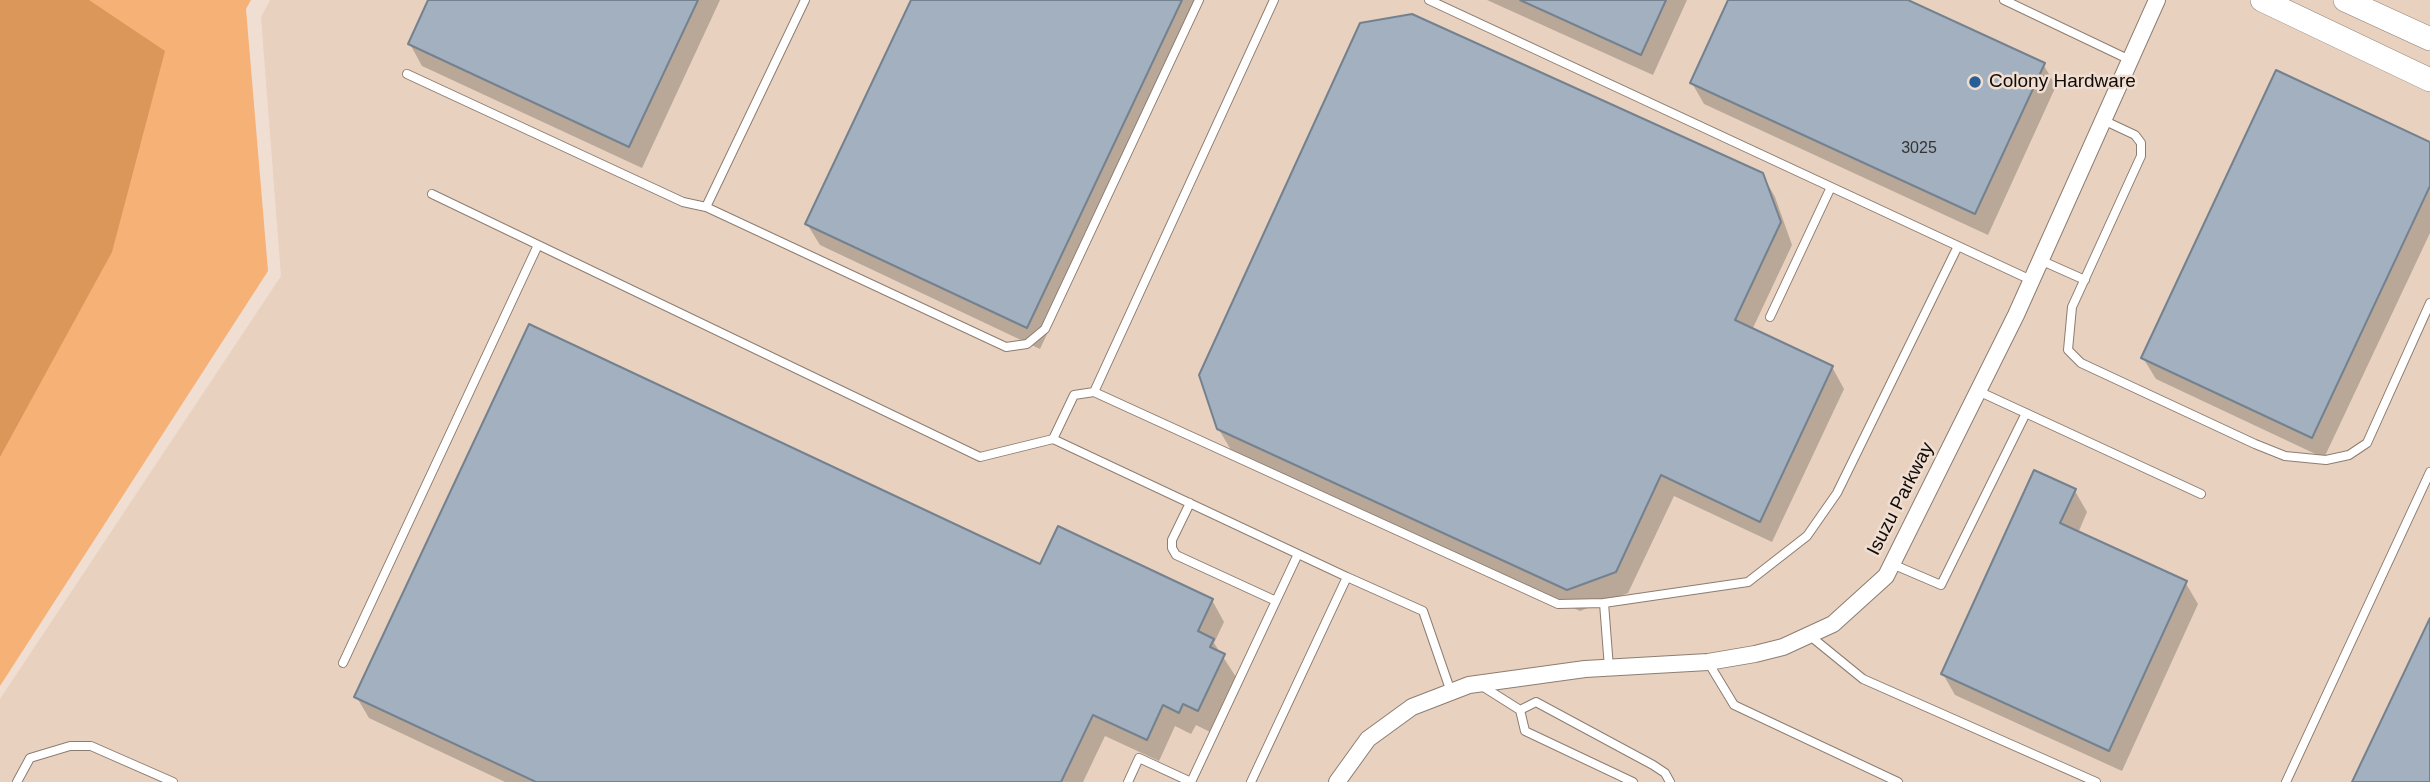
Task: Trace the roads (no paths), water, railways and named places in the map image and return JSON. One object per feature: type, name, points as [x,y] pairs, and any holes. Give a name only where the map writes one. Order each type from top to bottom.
[{"type":"street","name":"Isuzu Parkway","points":[[1337,782],[1368,738],[1412,707],[1451,692],[1479,684],[1609,667],[1707,662],[1765,652],[1833,624],[1886,576],[2031,280],[2157,0]]},
{"type":"street","points":[[2262,0],[2430,80]]},
{"type":"street","points":[[2345,0],[2430,39]]},
{"type":"lane","points":[[706,207],[804,0]]},
{"type":"lane","points":[[407,74],[683,202],[706,207],[1006,347],[1027,344],[1045,329],[1199,0]]},
{"type":"lane","points":[[1094,392],[1274,0]]},
{"type":"lane","points":[[1429,0],[2031,280]]},
{"type":"lane","points":[[2004,0],[2130,60]]},
{"type":"lane","points":[[2103,120],[2135,135],[2141,143],[2141,156],[2072,307],[2068,350],[2081,363],[2285,456],[2326,460],[2349,455],[2367,443],[2430,303]]},
{"type":"lane","points":[[1770,317],[1830,187]]},
{"type":"lane","points":[[432,194],[980,457],[1053,439],[1423,611],[1451,692]]},
{"type":"lane","points":[[343,663],[538,245]]},
{"type":"lane","points":[[1053,439],[1074,395],[1094,392],[1558,604],[1604,603],[1748,582],[1807,537],[1837,493],[1958,246]]},
{"type":"lane","points":[[2040,260],[2085,280]]},
{"type":"lane","points":[[1978,391],[2201,494]]},
{"type":"lane","points":[[1892,564],[1941,585],[2026,413]]},
{"type":"lane","points":[[2286,782],[2430,472]]},
{"type":"lane","points":[[1190,503],[1172,540],[1172,548],[1177,555],[1276,601]]},
{"type":"lane","points":[[1128,782],[1139,758],[1191,782],[1298,554]]},
{"type":"lane","points":[[1251,782],[1347,577]]},
{"type":"lane","points":[[1604,603],[1609,667]]},
{"type":"lane","points":[[1809,635],[1863,679],[2096,782]]},
{"type":"lane","points":[[1707,662],[1734,705],[1898,782]]},
{"type":"lane","points":[[1479,684],[1520,709],[1525,731],[1633,782]]},
{"type":"lane","points":[[1520,709],[1536,702],[1653,765],[1665,773],[1670,782]]},
{"type":"lane","points":[[17,782],[30,758],[70,746],[91,746],[173,782]]},
{"type":"place","name":"Colony Hardware","points":[[1975,82]]}]
